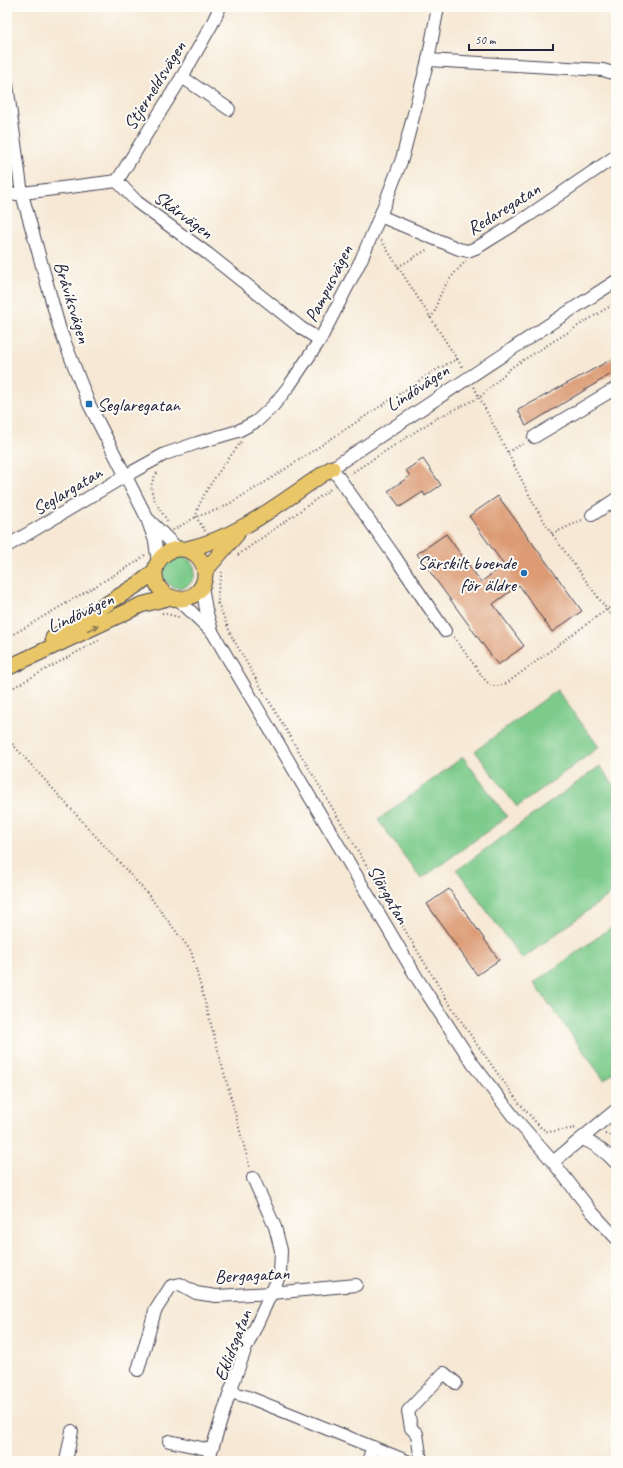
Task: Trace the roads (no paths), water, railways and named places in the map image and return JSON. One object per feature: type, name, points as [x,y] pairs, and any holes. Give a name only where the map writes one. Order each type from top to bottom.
[{"type":"main road","name":"Lindövägen","points":[[204,579],[220,553],[242,529],[332,468]]},
{"type":"main road","points":[[182,549],[194,552],[200,558],[204,564],[204,579],[192,596],[174,598],[164,593],[156,579],[157,567],[163,556],[170,551],[182,549],[220,553]]},
{"type":"main road","name":"Lindövägen","points":[[7,668],[140,583],[157,567]]},
{"type":"main road","name":"Lindövägen","points":[[7,668],[141,605],[174,598]]},
{"type":"street","name":"Stjerneldsvägen","points":[[117,182],[182,77],[220,7]]},
{"type":"street","name":"Pampusvägen","points":[[125,476],[165,454],[238,431],[257,421],[273,406],[289,386],[320,340],[361,260],[402,159],[428,60],[438,7]]},
{"type":"street","points":[[428,60],[603,70],[616,74]]},
{"type":"street","points":[[182,77],[229,109]]},
{"type":"street","name":"Bråviksvägen","points":[[7,86],[22,194],[60,330],[88,404],[146,516],[159,538],[182,549]]},
{"type":"street","name":"Redaregatan","points":[[380,216],[459,249],[468,251],[478,247],[528,216],[616,156]]},
{"type":"street","points":[[7,195],[117,182]]},
{"type":"street","name":"Skårvägen","points":[[117,182],[137,202],[208,254],[301,328],[320,340]]},
{"type":"street","name":"Lindövägen","points":[[332,468],[616,281]]},
{"type":"street","points":[[534,437],[616,388]]},
{"type":"street","points":[[332,468],[445,630]]},
{"type":"street","name":"Seglargatan","points":[[7,546],[125,476]]},
{"type":"street","points":[[592,515],[616,499]]},
{"type":"street","points":[[157,567],[159,538]]},
{"type":"street","points":[[201,612],[204,579]]},
{"type":"street","name":"Slörgatan","points":[[174,598],[201,612],[421,984],[473,1064],[513,1116],[553,1162],[592,1212],[616,1238]]},
{"type":"street","points":[[553,1162],[616,1110]]},
{"type":"street","points":[[586,1135],[591,1142],[604,1151],[616,1163]]},
{"type":"street","name":"Eklidsgatan","points":[[253,1178],[275,1227],[281,1250],[280,1274],[245,1350],[230,1392],[248,1397],[407,1461]]},
{"type":"street","name":"Bergagatan","points":[[138,1370],[155,1311],[171,1286],[180,1284],[196,1293],[216,1296],[272,1293],[356,1285]]},
{"type":"street","points":[[421,1461],[417,1434],[411,1428],[408,1411],[444,1373],[456,1383]]},
{"type":"street","points":[[169,1441],[209,1456],[230,1392]]},
{"type":"street","points":[[66,1461],[72,1431]]},
{"type":"street","points":[[368,1461],[373,1447]]},
{"type":"place","name":"Seglaregatan","points":[[89,404]]},
{"type":"place","name":"Särskilt boende för äldre","points":[[524,573]]}]
